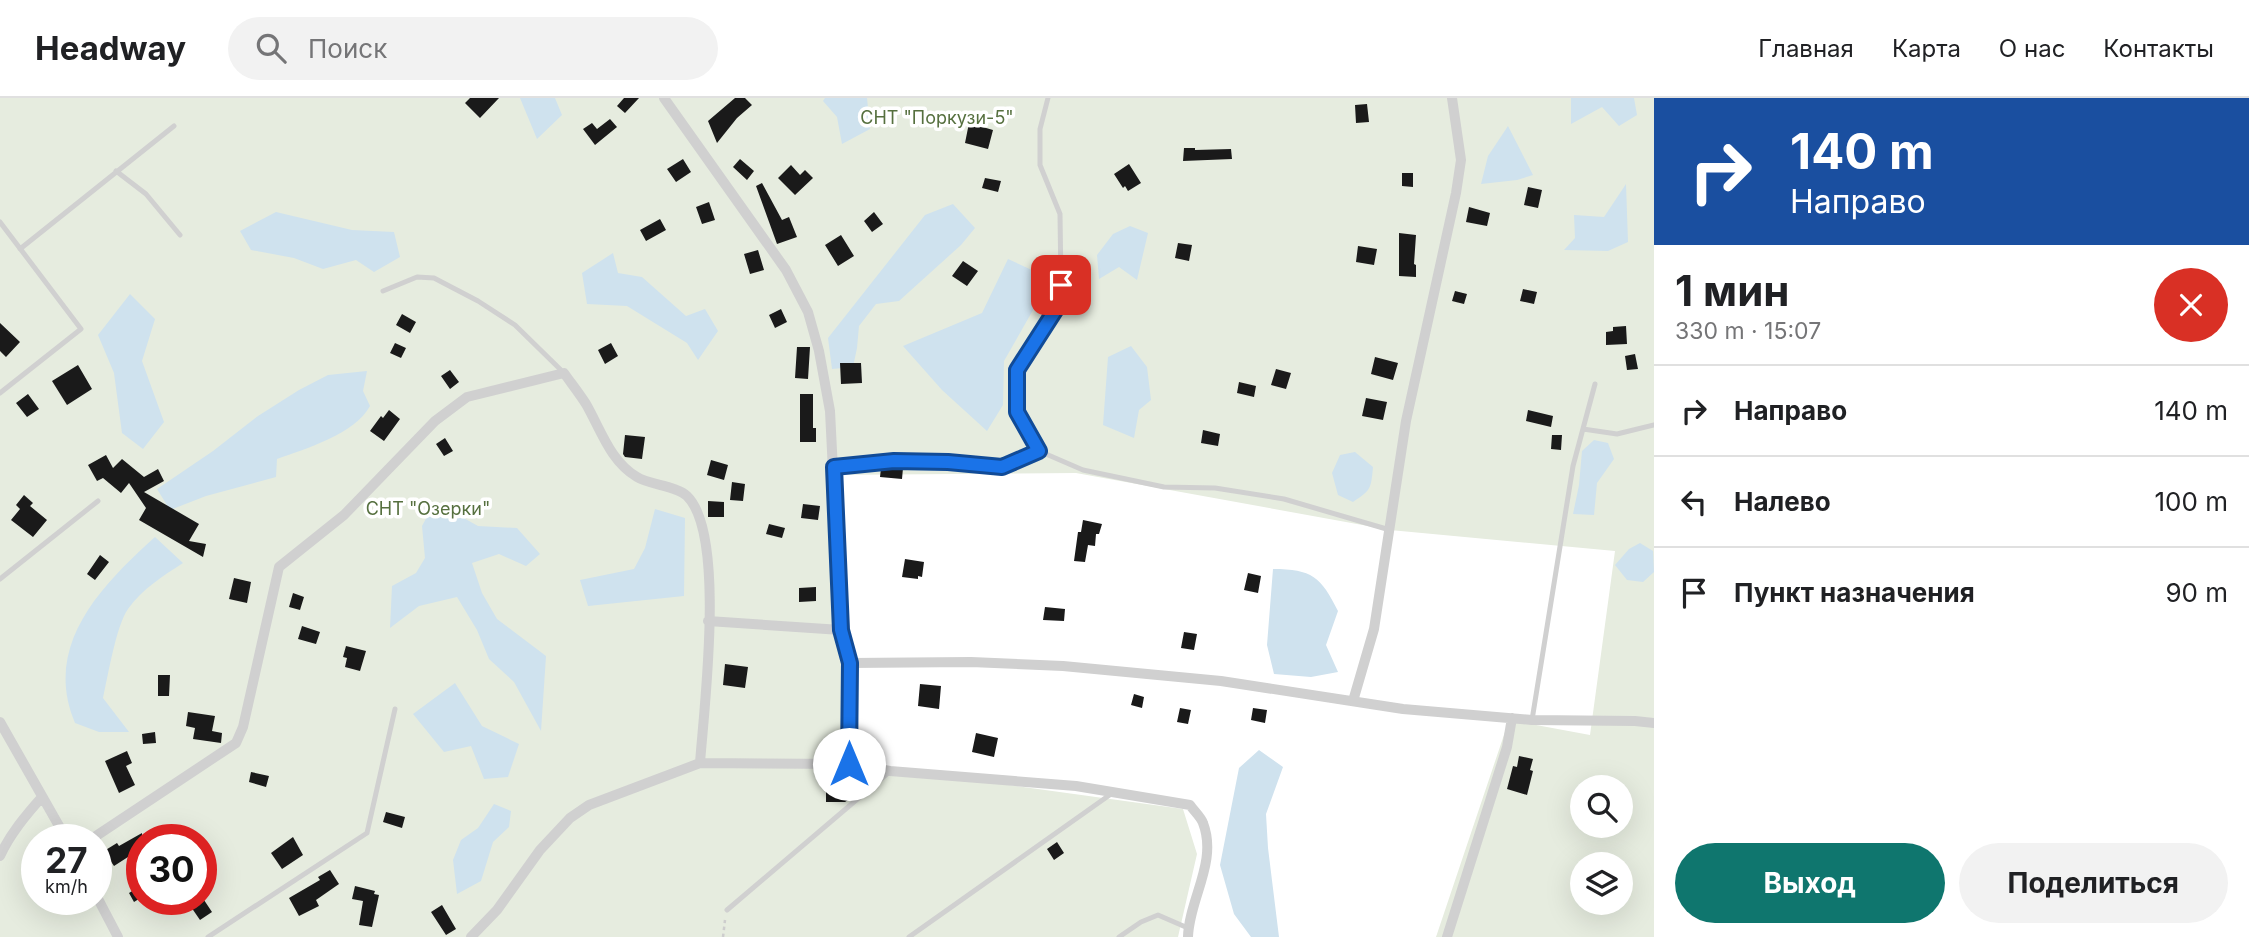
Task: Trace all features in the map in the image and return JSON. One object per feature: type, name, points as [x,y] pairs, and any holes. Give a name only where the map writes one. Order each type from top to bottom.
[{"type":"street","points":[[664,98],[786,270],[808,312],[819,351],[830,411],[841,630],[850,663],[849,764]]},
{"type":"street","points":[[1353,701],[1374,629],[1406,421],[1457,193],[1461,160],[1452,98]]},
{"type":"street","points":[[112,825],[236,743],[243,727],[279,566],[344,515],[435,421],[467,397],[564,373],[585,403],[615,458],[638,477],[686,495],[702,520],[708,561],[708,621],[700,764]]},
{"type":"street","points":[[708,621],[841,630]]},
{"type":"street","points":[[850,663],[971,662],[1063,666],[1221,681],[1403,709],[1532,720],[1654,723]]},
{"type":"street","points":[[1447,937],[1507,747],[1512,718]]},
{"type":"street","points":[[0,722],[58,824]]},
{"type":"street","points":[[471,937],[497,910],[540,850],[570,818],[589,805],[700,764],[849,764],[890,771],[1076,786],[1190,805],[1203,822],[1207,843],[1203,877],[1188,932]]},
{"type":"street","points":[[0,856],[18,826],[42,797]]},
{"type":"street","points":[[106,915],[118,937]]},
{"type":"lane","points":[[1048,98],[1040,129],[1040,165],[1060,214],[1061,285],[1058,306],[1017,370],[1017,412],[1039,451],[1083,470],[1164,487],[1215,488],[1284,499],[1390,530]]},
{"type":"lane","points":[[20,248],[174,126]]},
{"type":"lane","points":[[116,171],[146,194],[180,235]]},
{"type":"lane","points":[[0,222],[81,329],[0,393]]},
{"type":"lane","points":[[383,291],[417,277],[434,278],[516,325],[564,373]]},
{"type":"lane","points":[[1532,720],[1573,467],[1595,384]]},
{"type":"lane","points":[[1583,429],[1617,434],[1654,425]]},
{"type":"lane","points":[[834,467],[894,461],[1002,467],[1039,451]]},
{"type":"lane","points":[[0,579],[97,501]]},
{"type":"lane","points":[[208,937],[366,833],[396,709]]},
{"type":"lane","points":[[727,910],[890,771]]},
{"type":"lane","points":[[909,937],[1114,792]]},
{"type":"lane","points":[[1119,937],[1141,922],[1158,915],[1188,932]]},
{"type":"path","points":[[723,937],[727,910]]},
{"type":"green space","name":"СНТ \"Озерки\"","points":[[0,98],[1654,98],[1654,937],[1436,937],[1509,720],[1590,735],[1615,551],[1390,530],[1076,473],[827,475],[850,763],[1183,809],[1197,854],[1178,937],[0,937]]},
{"type":"water","points":[[520,98],[555,98],[562,115],[537,139]]},
{"type":"water","points":[[825,98],[867,98],[870,129],[842,144],[837,117],[823,101]]},
{"type":"water","points":[[1571,98],[1634,98],[1637,115],[1619,126],[1602,107],[1571,124]]},
{"type":"water","points":[[1508,126],[1533,175],[1517,180],[1481,184],[1488,156]]},
{"type":"water","points":[[1626,184],[1628,242],[1608,251],[1564,250],[1575,238],[1574,215],[1604,217]]},
{"type":"water","points":[[953,204],[975,228],[961,245],[899,301],[876,304],[859,326],[853,367],[832,369],[828,338],[925,215]]},
{"type":"water","points":[[276,212],[352,230],[394,232],[400,257],[374,272],[356,260],[323,269],[294,258],[251,250],[240,231]]},
{"type":"water","points":[[1130,226],[1148,233],[1137,280],[1119,267],[1099,279],[1097,255],[1113,234]]},
{"type":"water","points":[[613,253],[618,273],[642,277],[686,316],[705,309],[718,331],[698,360],[687,343],[627,306],[587,304],[582,273]]},
{"type":"water","points":[[1008,259],[1034,271],[1037,303],[1004,361],[1003,405],[987,431],[942,390],[903,346],[982,313]]},
{"type":"water","points":[[130,294],[155,319],[142,361],[164,422],[143,449],[122,433],[114,373],[98,335]]},
{"type":"water","points":[[1131,346],[1147,367],[1151,400],[1139,410],[1134,438],[1103,425],[1108,357]]},
{"type":"water","points":[[367,371],[363,391],[370,406],[353,425],[328,439],[277,459],[276,477],[206,496],[170,510],[157,489],[258,416],[328,375]]},
{"type":"water","points":[[1594,440],[1608,443],[1614,459],[1597,483],[1594,515],[1573,514],[1582,451]]},
{"type":"water","points":[[1355,452],[1373,467],[1369,488],[1353,502],[1338,495],[1332,473],[1340,455]]},
{"type":"water","points":[[435,502],[478,526],[517,528],[540,554],[526,566],[499,554],[472,563],[482,593],[497,619],[546,656],[541,731],[514,682],[489,659],[477,630],[457,597],[419,606],[390,628],[392,586],[416,573],[425,558],[422,526]]},
{"type":"water","points":[[655,509],[685,518],[684,596],[588,606],[580,580],[634,569],[645,548]]},
{"type":"water","points":[[155,537],[183,563],[146,589],[124,617],[103,698],[129,732],[99,732],[75,723],[67,695],[66,668],[72,643],[98,596]]},
{"type":"water","points":[[1640,543],[1653,551],[1654,572],[1643,582],[1627,580],[1615,565],[1629,549]]},
{"type":"water","points":[[1273,569],[1306,573],[1314,577],[1326,590],[1338,611],[1326,645],[1338,672],[1311,677],[1274,674],[1267,645]]},
{"type":"water","points":[[455,683],[482,726],[519,744],[508,777],[484,779],[471,746],[444,752],[413,714]]},
{"type":"water","points":[[1259,750],[1283,767],[1266,814],[1279,937],[1251,937],[1234,914],[1220,865],[1239,768]]},
{"type":"water","points":[[494,804],[511,811],[509,827],[493,842],[481,881],[457,894],[453,860],[461,840],[478,828]]},
{"type":"building","points":[[470,98],[499,98],[480,118],[465,103]]},
{"type":"building","points":[[624,98],[639,98],[625,113],[617,106]]},
{"type":"building","points":[[735,98],[745,98],[752,105],[737,118],[717,143],[708,121]]},
{"type":"building","points":[[1367,104],[1369,122],[1356,123],[1355,105]]},
{"type":"building","points":[[610,119],[617,127],[595,145],[583,129],[592,123],[597,129]]},
{"type":"building","points":[[969,123],[993,130],[988,149],[965,143]]},
{"type":"building","points":[[1184,148],[1231,149],[1232,159],[1183,161]]},
{"type":"building","points":[[683,159],[691,172],[676,182],[667,169]]},
{"type":"building","points":[[740,159],[754,171],[747,180],[733,167]]},
{"type":"building","points":[[1129,164],[1141,183],[1128,191],[1114,174]]},
{"type":"building","points":[[791,165],[800,175],[805,170],[813,178],[795,195],[778,178]]},
{"type":"building","points":[[1402,173],[1413,173],[1413,187],[1402,186]]},
{"type":"building","points":[[985,178],[1001,181],[998,192],[982,188]]},
{"type":"building","points":[[762,183],[782,220],[789,217],[797,237],[777,244],[756,186]]},
{"type":"building","points":[[1528,187],[1542,190],[1538,208],[1524,205]]},
{"type":"building","points":[[709,202],[715,220],[702,224],[696,207]]},
{"type":"building","points":[[1469,207],[1490,213],[1487,226],[1466,222]]},
{"type":"building","points":[[874,212],[883,224],[872,232],[864,221]]},
{"type":"building","points":[[660,219],[666,230],[646,241],[640,230]]},
{"type":"building","points":[[1399,233],[1416,235],[1416,277],[1399,276]]},
{"type":"building","points":[[841,235],[854,256],[838,266],[825,245]]},
{"type":"building","points":[[1178,243],[1192,245],[1189,261],[1175,258]]},
{"type":"building","points":[[1358,246],[1377,249],[1374,265],[1356,262]]},
{"type":"building","points":[[758,250],[764,270],[750,274],[744,254]]},
{"type":"building","points":[[963,261],[978,271],[967,286],[952,276]]},
{"type":"building","points":[[1523,289],[1537,292],[1534,304],[1520,301]]},
{"type":"building","points":[[1455,291],[1467,294],[1464,304],[1452,301]]},
{"type":"building","points":[[781,309],[787,322],[775,328],[769,315]]},
{"type":"building","points":[[402,314],[416,322],[410,333],[396,325]]},
{"type":"building","points":[[0,323],[20,342],[6,357],[0,351]]},
{"type":"building","points":[[1626,326],[1627,344],[1606,345],[1606,332],[1613,331],[1613,327]]},
{"type":"building","points":[[395,343],[406,348],[401,358],[390,353]]},
{"type":"building","points":[[611,343],[618,356],[605,364],[598,350]]},
{"type":"building","points":[[797,347],[810,347],[808,379],[795,378]]},
{"type":"building","points":[[1635,354],[1638,369],[1627,370],[1625,356]]},
{"type":"building","points":[[1375,357],[1398,363],[1393,380],[1371,374]]},
{"type":"building","points":[[840,363],[861,363],[862,383],[841,384]]},
{"type":"building","points":[[78,365],[92,389],[67,405],[52,381]]},
{"type":"building","points":[[1276,369],[1291,373],[1286,389],[1271,385]]},
{"type":"building","points":[[450,370],[459,382],[450,389],[441,376]]},
{"type":"building","points":[[1239,382],[1256,386],[1254,397],[1237,393]]},
{"type":"building","points":[[28,394],[39,409],[27,417],[16,403]]},
{"type":"building","points":[[800,394],[813,394],[813,428],[816,428],[816,442],[800,442]]},
{"type":"building","points":[[1366,398],[1387,402],[1383,420],[1362,416]]},
{"type":"building","points":[[389,410],[400,419],[384,441],[370,431]]},
{"type":"building","points":[[1528,410],[1553,416],[1551,427],[1526,421]]},
{"type":"building","points":[[1203,430],[1220,434],[1218,446],[1201,443]]},
{"type":"building","points":[[625,435],[645,437],[642,459],[625,457]]},
{"type":"building","points":[[1552,435],[1562,435],[1561,450],[1551,449]]},
{"type":"building","points":[[445,438],[453,451],[444,456],[436,444]]},
{"type":"building","points":[[106,455],[113,468],[122,459],[144,477],[158,469],[164,481],[144,492],[199,524],[189,541],[206,544],[203,557],[139,520],[146,508],[129,483],[121,493],[103,478],[97,481],[88,465]]},
{"type":"building","points":[[711,460],[728,465],[724,480],[707,475]]},
{"type":"building","points":[[881,468],[903,468],[902,479],[880,477]]},
{"type":"building","points":[[732,482],[745,484],[743,501],[730,500]]},
{"type":"building","points":[[24,495],[33,503],[30,506],[47,520],[33,537],[11,520],[20,509],[16,505]]},
{"type":"building","points":[[708,501],[724,502],[724,517],[708,517]]},
{"type":"building","points":[[803,504],[820,506],[818,520],[801,518]]},
{"type":"building","points":[[1083,520],[1102,524],[1099,534],[1096,534],[1095,546],[1088,545],[1085,562],[1074,561],[1078,532],[1081,532]]},
{"type":"building","points":[[769,524],[785,528],[782,538],[766,534]]},
{"type":"building","points":[[100,555],[109,562],[95,580],[87,574]]},
{"type":"building","points":[[905,559],[924,562],[922,577],[902,577]]},
{"type":"building","points":[[1248,573],[1261,576],[1258,593],[1244,590]]},
{"type":"building","points":[[234,578],[251,582],[247,603],[229,599]]},
{"type":"building","points":[[816,587],[816,601],[799,602],[799,588]]},
{"type":"building","points":[[293,593],[304,597],[300,610],[289,607]]},
{"type":"building","points":[[1045,607],[1065,609],[1064,621],[1043,620]]},
{"type":"building","points":[[302,626],[320,632],[316,644],[298,639]]},
{"type":"building","points":[[1184,632],[1197,634],[1194,650],[1181,648]]},
{"type":"building","points":[[346,646],[366,651],[360,671],[345,667],[347,658],[343,657]]},
{"type":"building","points":[[725,664],[748,667],[745,688],[723,685]]},
{"type":"building","points":[[158,675],[170,675],[169,696],[158,696]]},
{"type":"building","points":[[920,684],[941,686],[939,709],[918,706]]},
{"type":"building","points":[[1134,694],[1144,697],[1142,708],[1131,705]]},
{"type":"building","points":[[1180,708],[1191,710],[1188,724],[1177,722]]},
{"type":"building","points":[[1253,708],[1267,710],[1265,723],[1251,720]]},
{"type":"building","points":[[188,712],[215,716],[212,731],[222,733],[221,743],[193,739],[195,728],[186,726]]},
{"type":"building","points":[[155,732],[156,743],[143,744],[142,734]]},
{"type":"building","points":[[976,733],[998,738],[994,757],[972,752]]},
{"type":"building","points":[[127,751],[132,763],[126,766],[135,785],[119,793],[105,761]]},
{"type":"building","points":[[1519,756],[1533,759],[1527,795],[1507,789],[1513,766],[1517,767]]},
{"type":"building","points":[[251,772],[269,776],[266,787],[249,782]]},
{"type":"building","points":[[826,788],[848,789],[848,800],[826,802]]},
{"type":"building","points":[[386,812],[405,817],[402,828],[383,822]]},
{"type":"building","points":[[293,837],[303,855],[282,869],[271,853]]},
{"type":"building","points":[[126,842],[126,858],[114,866],[112,846],[117,843],[119,846]]},
{"type":"building","points":[[1057,842],[1064,853],[1054,860],[1047,849]]},
{"type":"building","points":[[330,870],[339,884],[316,900],[319,906],[299,916],[289,898],[320,880],[318,877]]},
{"type":"building","points":[[355,886],[375,891],[374,894],[379,895],[372,927],[359,925],[363,901],[352,899]]},
{"type":"building","points":[[442,905],[456,929],[446,935],[431,912]]},
{"type":"route","points":[[849,764],[850,663],[841,630],[834,467],[894,461],[1002,467],[1039,451],[1017,412],[1017,370],[1058,306],[1061,285]]},
{"type":"park label","name":"СНТ \"Поркузи-5\"","points":[[937,118]]}]
